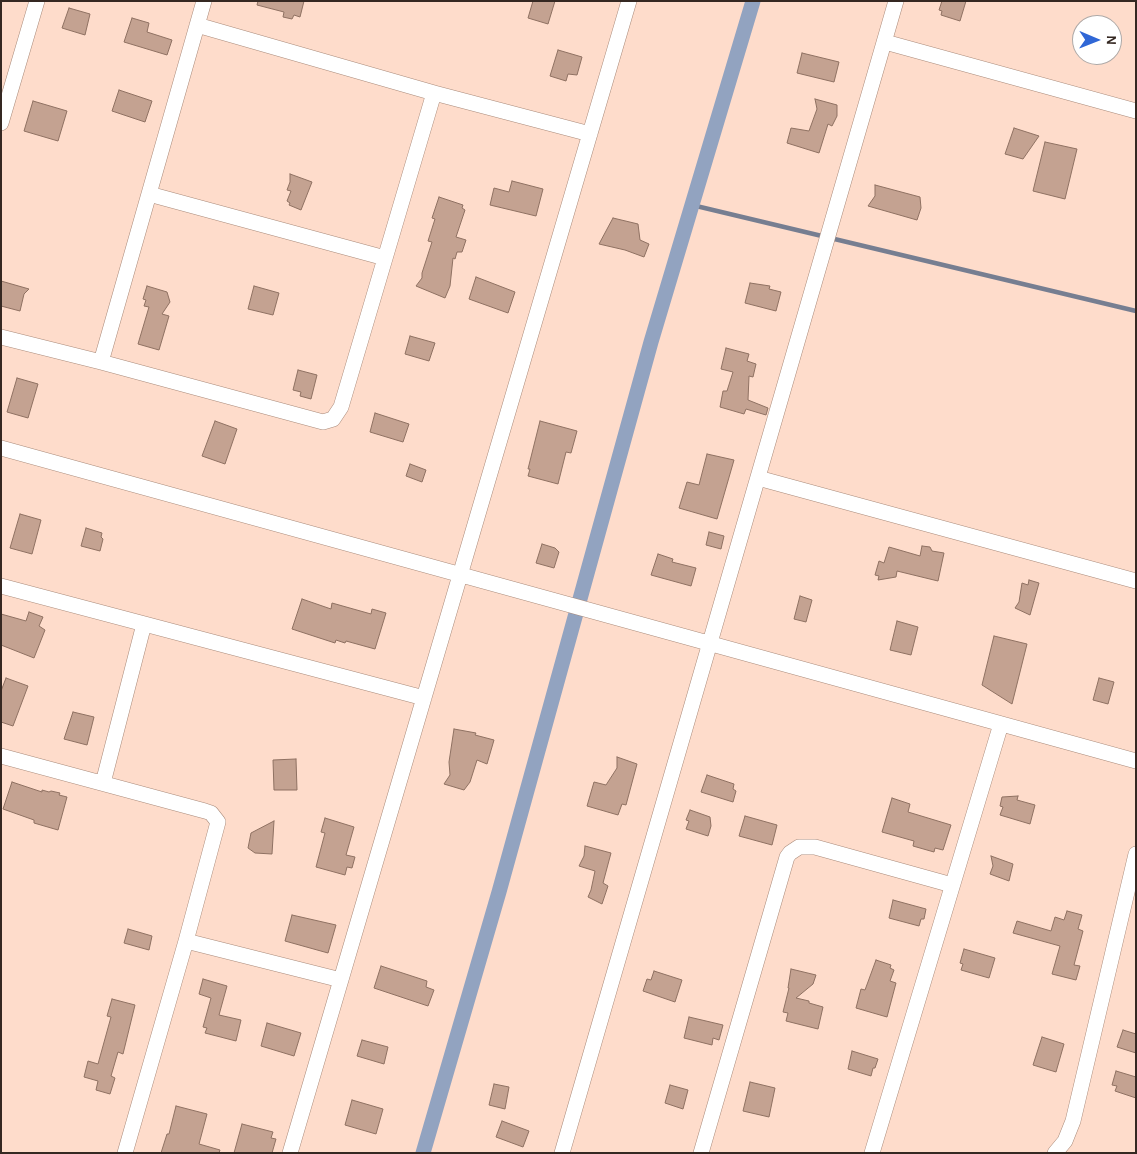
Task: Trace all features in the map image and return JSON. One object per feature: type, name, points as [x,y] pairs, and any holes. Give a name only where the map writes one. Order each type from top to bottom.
[{"type":"street","points":[[1,123],[37,1]]},
{"type":"street","points":[[101,362],[204,1]]},
{"type":"street","points":[[290,1153],[629,1]]},
{"type":"street","points":[[562,1153],[896,1]]},
{"type":"street","points":[[197,25],[590,134]]},
{"type":"street","points":[[885,42],[1136,111]]},
{"type":"street","points":[[1,336],[323,422],[333,419],[341,407],[434,92]]},
{"type":"street","points":[[149,194],[385,258]]},
{"type":"street","points":[[1,448],[1136,761]]},
{"type":"street","points":[[758,478],[1136,581]]},
{"type":"street","points":[[1,586],[424,698]]},
{"type":"street","points":[[103,784],[144,624]]},
{"type":"street","points":[[872,1153],[1001,724]]},
{"type":"street","points":[[1,756],[211,813],[218,822],[125,1153]]},
{"type":"street","points":[[701,1153],[787,858],[793,850],[799,847],[815,847],[952,885]]},
{"type":"street","points":[[1055,1153],[1065,1141],[1073,1121],[1136,854]]},
{"type":"street","points":[[186,941],[341,980]]},
{"type":"building","points":[[258,1],[304,1],[300,17],[294,15],[292,19],[283,17],[284,12],[257,5]]},
{"type":"building","points":[[533,1],[555,1],[548,24],[528,18]]},
{"type":"building","points":[[942,1],[966,1],[960,21],[941,15],[942,11],[939,10]]},
{"type":"building","points":[[69,8],[90,14],[85,35],[62,28]]},
{"type":"building","points":[[132,18],[149,23],[147,32],[172,40],[167,55],[124,42]]},
{"type":"building","points":[[558,50],[582,57],[577,75],[568,74],[566,81],[550,76]]},
{"type":"building","points":[[802,53],[839,62],[834,82],[797,73]]},
{"type":"building","points":[[119,90],[152,101],[145,122],[112,111]]},
{"type":"building","points":[[815,99],[837,105],[837,116],[832,126],[828,124],[819,153],[787,143],[791,128],[809,131],[817,109]]},
{"type":"building","points":[[33,101],[67,111],[58,141],[24,131]]},
{"type":"building","points":[[1014,128],[1039,136],[1023,159],[1005,154]]},
{"type":"building","points":[[1045,142],[1077,149],[1065,199],[1033,191]]},
{"type":"building","points":[[290,174],[312,182],[301,210],[289,205],[290,203],[287,201],[291,191],[287,190]]},
{"type":"building","points":[[512,181],[543,189],[536,216],[490,205],[494,188],[509,192]]},
{"type":"building","points":[[875,185],[920,197],[921,208],[917,220],[868,206],[875,196]]},
{"type":"building","points":[[439,197],[463,205],[462,208],[465,210],[456,237],[466,240],[462,252],[457,252],[455,259],[453,258],[450,286],[445,298],[416,286],[422,278],[432,242],[428,241],[435,219],[432,218]]},
{"type":"building","points":[[613,218],[638,224],[640,240],[649,244],[644,257],[599,244]]},
{"type":"building","points":[[476,277],[515,292],[508,313],[469,299]]},
{"type":"building","points":[[1,281],[29,289],[24,294],[20,311],[1,306]]},
{"type":"building","points":[[750,283],[770,286],[769,289],[781,292],[776,311],[745,303]]},
{"type":"building","points":[[147,286],[167,292],[170,302],[162,314],[169,316],[159,350],[138,344],[149,307],[144,306],[146,300],[143,299]]},
{"type":"building","points":[[254,286],[279,293],[273,315],[248,309]]},
{"type":"building","points":[[410,336],[435,343],[429,361],[405,354]]},
{"type":"building","points":[[726,348],[749,354],[747,361],[756,364],[753,377],[749,376],[748,400],[768,408],[766,415],[746,409],[744,414],[720,407],[723,391],[727,391],[733,372],[721,369]]},
{"type":"building","points":[[298,370],[317,375],[311,399],[300,396],[301,392],[293,390]]},
{"type":"building","points":[[17,378],[38,384],[28,418],[7,412]]},
{"type":"building","points":[[375,413],[409,424],[403,442],[370,432]]},
{"type":"building","points":[[215,421],[237,429],[225,464],[202,456]]},
{"type":"building","points":[[540,421],[577,431],[571,453],[566,452],[558,484],[528,476]]},
{"type":"building","points":[[707,454],[734,460],[717,519],[679,508],[687,482],[699,485]]},
{"type":"building","points":[[410,464],[426,470],[422,482],[406,476]]},
{"type":"building","points":[[20,514],[41,520],[32,554],[10,548]]},
{"type":"building","points":[[86,528],[102,533],[101,537],[103,539],[100,551],[81,546]]},
{"type":"building","points":[[709,532],[724,536],[721,549],[706,545]]},
{"type":"building","points":[[542,544],[555,548],[559,552],[554,568],[536,563]]},
{"type":"building","points":[[922,546],[930,547],[932,551],[944,553],[938,581],[897,571],[896,577],[878,580],[879,576],[875,575],[879,561],[884,563],[889,547],[920,556]]},
{"type":"building","points":[[658,554],[673,559],[672,562],[696,568],[691,586],[651,575]]},
{"type":"building","points":[[1029,580],[1039,583],[1030,615],[1015,608],[1019,602],[1022,583],[1028,585]]},
{"type":"building","points":[[800,596],[812,600],[806,622],[794,619]]},
{"type":"building","points":[[302,599],[331,609],[332,603],[371,614],[372,609],[386,613],[375,649],[346,641],[345,643],[336,640],[335,643],[292,629]]},
{"type":"building","points":[[29,612],[43,617],[39,626],[45,630],[34,658],[1,645],[1,614],[26,621]]},
{"type":"building","points":[[897,621],[918,627],[911,655],[890,650]]},
{"type":"building","points":[[994,636],[1027,644],[1012,704],[982,685]]},
{"type":"building","points":[[6,678],[28,686],[13,726],[1,722],[1,691]]},
{"type":"building","points":[[1099,678],[1114,682],[1108,704],[1093,700]]},
{"type":"building","points":[[73,712],[94,717],[87,745],[64,739]]},
{"type":"building","points":[[454,729],[476,733],[475,735],[494,740],[487,764],[477,760],[470,782],[464,790],[444,784],[450,775],[449,762]]},
{"type":"building","points":[[617,757],[637,764],[626,805],[622,804],[618,815],[587,806],[594,782],[606,785],[617,768]]},
{"type":"building","points":[[296,759],[297,790],[274,790],[273,760]]},
{"type":"building","points":[[707,775],[734,784],[733,789],[736,791],[733,802],[701,792]]},
{"type":"building","points":[[12,782],[42,792],[42,790],[60,793],[59,795],[67,797],[58,830],[34,823],[34,820],[3,809]]},
{"type":"building","points":[[1018,796],[1017,800],[1035,805],[1030,824],[1000,815],[1003,807],[1000,806],[1002,797]]},
{"type":"building","points":[[892,798],[910,804],[908,812],[951,825],[943,850],[935,848],[934,852],[913,846],[914,841],[882,832]]},
{"type":"building","points":[[690,810],[710,817],[711,826],[708,836],[686,829],[689,821],[686,820]]},
{"type":"building","points":[[745,816],[777,825],[772,845],[739,836]]},
{"type":"building","points":[[325,818],[354,827],[346,855],[355,857],[352,868],[347,867],[345,875],[316,867],[325,833],[321,832]]},
{"type":"building","points":[[274,821],[272,854],[255,853],[248,848],[251,833]]},
{"type":"building","points":[[585,846],[611,853],[603,883],[608,886],[602,904],[588,897],[595,871],[579,866],[584,856]]},
{"type":"building","points":[[991,856],[1013,864],[1009,881],[990,874],[993,866]]},
{"type":"building","points":[[893,900],[926,909],[924,919],[921,919],[919,926],[889,918]]},
{"type":"building","points":[[1067,911],[1082,915],[1078,929],[1083,931],[1074,965],[1080,966],[1076,980],[1052,974],[1060,946],[1013,933],[1017,921],[1051,931],[1055,917],[1064,920]]},
{"type":"building","points":[[292,915],[336,925],[328,953],[285,941]]},
{"type":"building","points":[[128,929],[152,936],[149,950],[124,943]]},
{"type":"building","points":[[964,949],[995,958],[989,978],[961,970],[963,964],[960,963]]},
{"type":"building","points":[[876,960],[891,965],[890,968],[894,970],[890,981],[896,983],[887,1017],[856,1008],[861,989],[865,990]]},
{"type":"building","points":[[381,966],[427,981],[426,987],[434,990],[428,1006],[374,988]]},
{"type":"building","points":[[791,969],[816,975],[813,984],[796,998],[823,1007],[818,1029],[786,1021],[788,1013],[783,1012],[789,988]]},
{"type":"building","points":[[654,971],[682,980],[675,1002],[643,991],[647,979],[651,980]]},
{"type":"building","points":[[203,979],[227,986],[219,1015],[241,1020],[236,1041],[205,1033],[207,1028],[203,1027],[211,998],[199,994]]},
{"type":"building","points":[[112,999],[135,1005],[123,1054],[118,1052],[111,1076],[115,1078],[110,1094],[96,1090],[98,1081],[84,1077],[88,1061],[98,1064],[111,1017],[107,1016]]},
{"type":"building","points":[[689,1017],[723,1025],[719,1040],[713,1038],[712,1045],[684,1038]]},
{"type":"building","points":[[267,1023],[301,1033],[294,1056],[261,1046]]},
{"type":"building","points":[[1123,1030],[1136,1034],[1136,1053],[1117,1047]]},
{"type":"building","points":[[1042,1037],[1064,1044],[1056,1072],[1033,1065]]},
{"type":"building","points":[[362,1040],[388,1047],[384,1064],[357,1056]]},
{"type":"building","points":[[852,1051],[878,1059],[871,1076],[848,1069]]},
{"type":"building","points":[[1116,1071],[1136,1077],[1136,1098],[1115,1091],[1117,1086],[1112,1085]]},
{"type":"building","points":[[750,1082],[775,1088],[769,1117],[743,1111]]},
{"type":"building","points":[[494,1084],[509,1087],[505,1109],[489,1105]]},
{"type":"building","points":[[670,1085],[688,1090],[683,1109],[665,1103]]},
{"type":"building","points":[[352,1100],[383,1109],[376,1134],[345,1125]]},
{"type":"building","points":[[176,1106],[207,1114],[199,1144],[220,1150],[219,1153],[161,1153],[167,1134],[169,1134]]},
{"type":"building","points":[[502,1121],[529,1131],[523,1147],[496,1137]]},
{"type":"building","points":[[242,1124],[273,1132],[271,1138],[276,1139],[272,1153],[234,1153]]},
{"type":"waterway","points":[[423,1153],[499,892],[651,342],[753,1]]},
{"type":"waterway","points":[[692,205],[1136,311]]}]
